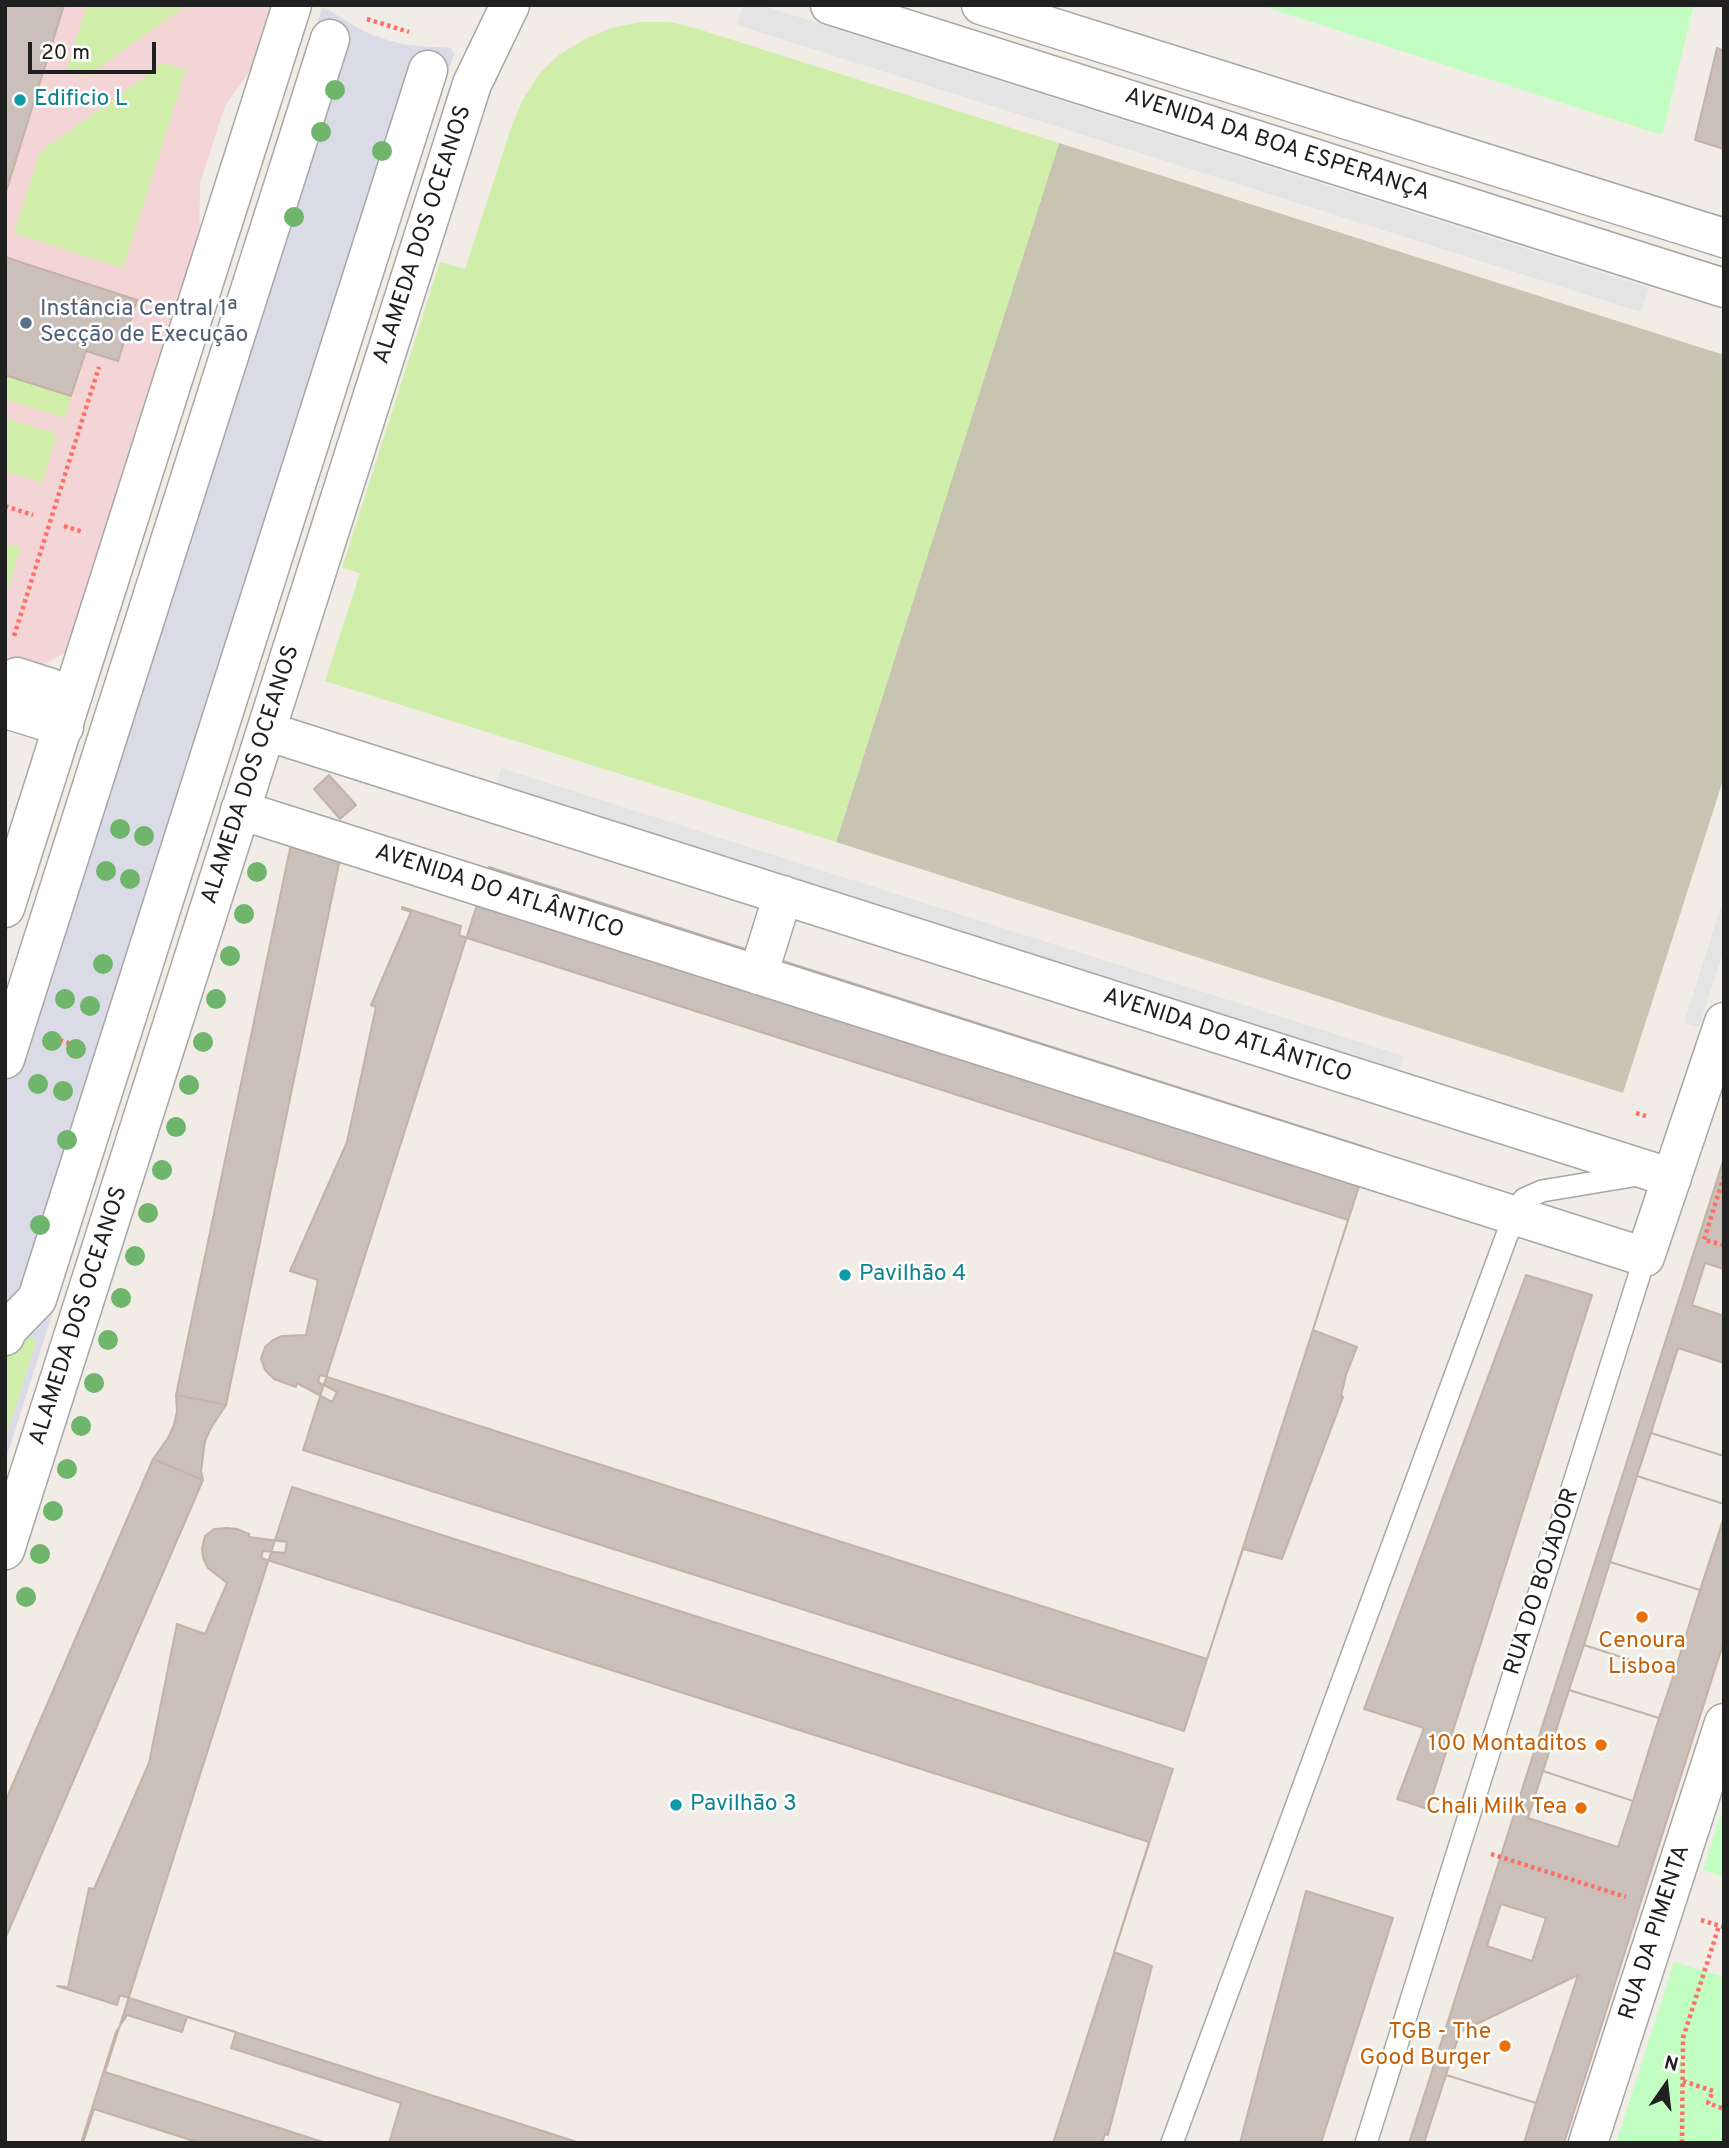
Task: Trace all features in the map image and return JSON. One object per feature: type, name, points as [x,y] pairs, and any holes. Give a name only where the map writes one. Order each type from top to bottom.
[{"type":"street","points":[[5,908],[292,5]]},
{"type":"street","name":"ALAMEDA DOS OCEANOS","points":[[5,1550],[472,84],[510,5]]},
{"type":"street","name":"AVENIDA DA BOA ESPERANÇA","points":[[830,5],[1724,288]]},
{"type":"street","name":"AVENIDA DA BOA ESPERANÇA","points":[[981,5],[1724,238]]},
{"type":"street","points":[[10,1043],[343,26]]},
{"type":"street","name":"ALAMEDA DOS OCEANOS","points":[[5,1336],[7,1330],[37,1298],[428,70]]},
{"type":"street","points":[[12,676],[68,711]]},
{"type":"street","name":"AVENIDA DO ATLÂNTICO","points":[[266,731],[1663,1175]]},
{"type":"street","name":"AVENIDA DO ATLÂNTICO","points":[[240,810],[1645,1257]]},
{"type":"street","points":[[758,975],[783,895]]},
{"type":"street","name":"RUA DO BOJADOR","points":[[1645,1257],[1663,1175],[1724,1022]]},
{"type":"street","name":"RUA DA PIMENTA","points":[[1588,2143],[1724,1723]]},
{"type":"lane","points":[[1172,2143],[1514,1216],[1524,1199],[1542,1191],[1663,1175]]},
{"type":"lane","name":"RUA DO BOJADOR","points":[[1366,2143],[1645,1257]]},
{"type":"path","points":[[343,26],[368,20],[402,31]]},
{"type":"path","points":[[12,676],[99,366]]},
{"type":"path","points":[[5,506],[33,516]]},
{"type":"path","points":[[64,526],[85,533]]},
{"type":"path","points":[[10,1043],[114,1057]]},
{"type":"path","points":[[1724,1176],[1704,1240],[1724,1245]]},
{"type":"path","points":[[1460,1844],[1722,1927],[1684,2038],[1682,2143]]},
{"type":"path","points":[[1683,2081],[1713,2091],[1708,2104],[1724,2109]]},
{"type":"shaded area","points":[[5,5],[275,5],[268,45],[225,106],[200,183],[199,261],[68,651],[42,665],[5,711]]},
{"type":"shaded area","points":[[743,5],[761,5],[1649,288],[1641,312],[737,25]]},
{"type":"shaded area","points":[[322,8],[363,31],[384,39],[406,45],[451,48],[454,54],[5,1462],[5,1441],[37,1340],[13,1332],[5,1356],[5,997]]},
{"type":"shaded area","points":[[1059,143],[1724,355],[1724,777],[1623,1093],[836,842]]},
{"type":"shaded area","points":[[501,768],[1404,1056],[1399,1071],[496,784]]},
{"type":"shaded area","points":[[1724,897],[1724,949],[1699,1027],[1684,1023]]},
{"type":"green space","points":[[87,5],[187,5],[87,76],[66,70]]},
{"type":"green space","points":[[1259,5],[1694,5],[1662,135]]},
{"type":"green space","points":[[640,22],[670,22],[698,29],[1059,143],[836,842],[325,681],[360,573],[342,568],[440,262],[465,269],[512,125],[523,99],[539,74],[560,54],[585,39],[612,28]]},
{"type":"green space","points":[[164,63],[186,70],[123,268],[14,233],[40,152]]},
{"type":"green space","points":[[5,375],[71,396],[65,418],[5,399]]},
{"type":"green space","points":[[5,418],[57,434],[42,483],[5,471]]},
{"type":"green space","points":[[5,543],[21,548],[5,599]]},
{"type":"green space","points":[[13,1331],[37,1340],[5,1441],[5,1356]]},
{"type":"green space","points":[[1724,1805],[1724,1877],[1703,1870]]},
{"type":"green space","points":[[1674,1962],[1724,1977],[1724,2143],[1616,2143]]},
{"type":"building","name":"Edificio L","points":[[5,5],[64,5],[5,195]]},
{"type":"building","points":[[1717,48],[1724,51],[1724,149],[1695,140]]},
{"type":"building","points":[[5,257],[137,300],[118,361],[86,351],[71,396],[5,375]]},
{"type":"building","points":[[329,775],[356,805],[340,819],[314,789]]},
{"type":"building","points":[[295,825],[345,835],[226,1405],[176,1395]]},
{"type":"building","name":"Pavilhão 4","points":[[489,867],[1371,1149],[1184,1731],[303,1450]]},
{"type":"building","name":"Pavilhão 4","points":[[402,907],[461,926],[459,935],[467,938],[1348,1220],[1313,1330],[1357,1347],[1346,1375],[1341,1396],[1343,1397],[1282,1559],[1243,1549],[1207,1659],[327,1377],[320,1375],[318,1382],[337,1392],[332,1402],[297,1383],[296,1387],[274,1379],[265,1370],[261,1359],[265,1347],[282,1336],[306,1335],[318,1280],[290,1271],[347,1142],[376,1007],[371,1005],[411,912]]},
{"type":"building","points":[[1724,1158],[1724,1641],[1564,2143],[1409,2143]]},
{"type":"building","points":[[1705,1263],[1724,1269],[1724,1316],[1692,1305]]},
{"type":"building","points":[[1526,1275],[1592,1295],[1428,1809],[1397,1799],[1424,1728],[1364,1709]]},
{"type":"building","points":[[1678,1348],[1724,1363],[1724,1456],[1651,1433]]},
{"type":"building","points":[[176,1395],[226,1405],[205,1441],[201,1471],[203,1480],[153,1459],[174,1425]]},
{"type":"building","points":[[1651,1433],[1724,1456],[1724,1504],[1637,1476]]},
{"type":"building","points":[[153,1459],[203,1480],[5,1939],[5,1802]]},
{"type":"building","points":[[1637,1476],[1724,1504],[1724,1517],[1700,1590],[1610,1562]]},
{"type":"building","name":"Pavilhão 3","points":[[292,1487],[1173,1769],[1053,2143],[326,2143],[105,2072]]},
{"type":"building","name":"Pavilhão 3","points":[[214,1529],[237,1529],[249,1534],[249,1537],[287,1542],[285,1553],[263,1551],[261,1558],[1149,1842],[1114,1952],[1152,1966],[1108,2135],[1105,2134],[1102,2143],[580,2143],[120,1995],[117,2005],[57,1986],[68,1987],[89,1888],[94,1889],[149,1763],[177,1624],[205,1634],[227,1583],[208,1568],[202,1548],[205,1536]]},
{"type":"building","points":[[1610,1562],[1700,1590],[1674,1674],[1584,1645]]},
{"type":"building","points":[[1584,1645],[1674,1674],[1659,1718],[1569,1690]]},
{"type":"building","points":[[1569,1690],[1659,1718],[1633,1801],[1543,1771]]},
{"type":"building","points":[[1543,1771],[1633,1801],[1618,1847],[1528,1818]]},
{"type":"building","points":[[1306,1891],[1393,1918],[1321,2143],[1240,2143]]},
{"type":"building","points":[[1501,1904],[1546,1918],[1532,1961],[1487,1946]]},
{"type":"building","points":[[1578,1975],[1536,2103],[1446,2075],[1460,2032]]},
{"type":"building","points":[[127,2015],[182,2032],[187,2017],[236,2032],[231,2048],[401,2103],[389,2143],[81,2143],[116,2032]]},
{"type":"building","points":[[1446,2075],[1536,2103],[1524,2143],[1424,2143]]},
{"type":"building","points":[[94,2109],[200,2143],[83,2143]]},
{"type":"place","name":"Edificio L","points":[[20,100]]},
{"type":"place","name":"Instância Central 1ª Secção de Execução","points":[[26,323]]},
{"type":"place","name":"Pavilhão 4","points":[[845,1275]]},
{"type":"place","name":"Cenoura Lisboa","points":[[1642,1617]]},
{"type":"place","name":"100 Montaditos","points":[[1601,1745]]},
{"type":"place","name":"Pavilhão 3","points":[[676,1805]]},
{"type":"place","name":"Chali Milk Tea","points":[[1581,1808]]},
{"type":"place","name":"TGB - The Good Burger","points":[[1505,2046]]}]
